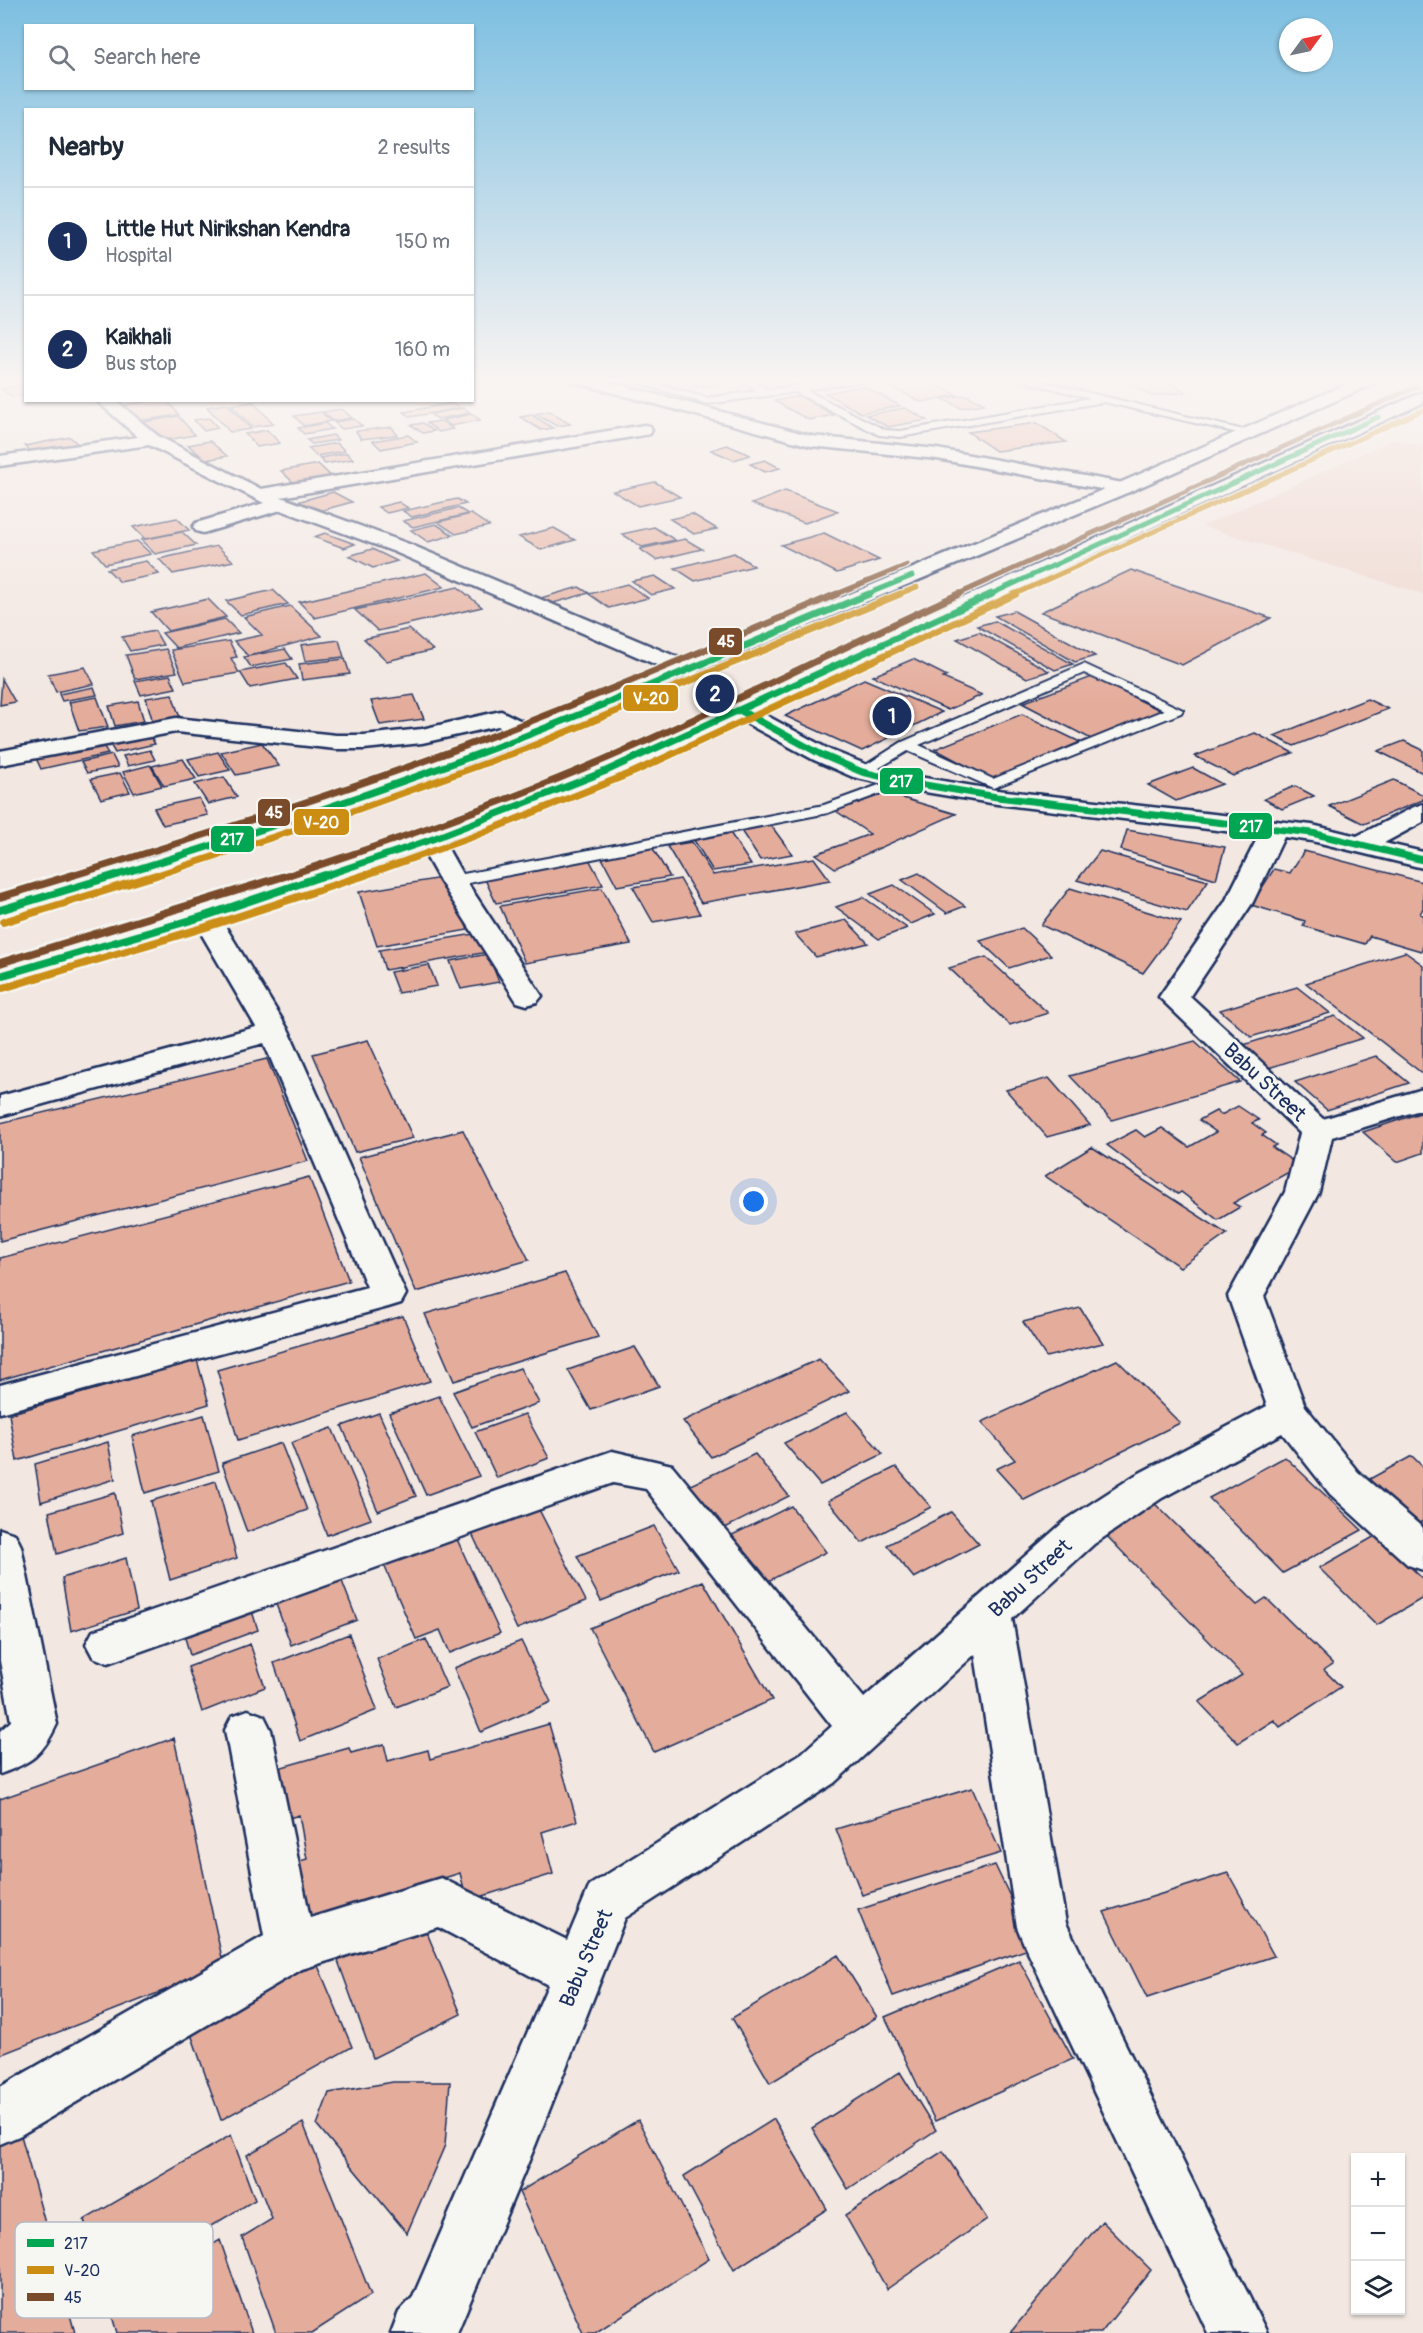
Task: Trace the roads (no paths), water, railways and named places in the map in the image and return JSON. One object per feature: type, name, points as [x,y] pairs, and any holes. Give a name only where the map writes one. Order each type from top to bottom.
[{"type":"street","points":[[242,487],[258,495],[402,548],[688,670]]},
{"type":"street","points":[[258,495],[306,487]]},
{"type":"street","points":[[1117,487],[1123,488]]},
{"type":"street","points":[[0,976],[206,916],[430,840],[606,771],[1225,487]]},
{"type":"street","points":[[0,910],[181,856],[333,805],[530,734],[1123,488]]},
{"type":"street","points":[[203,527],[282,504]]},
{"type":"street","points":[[741,711],[822,755],[862,772],[901,782],[997,797],[1312,833],[1423,860]]},
{"type":"street","points":[[0,758],[176,725],[336,742],[364,742],[422,736],[501,718],[530,734]]},
{"type":"street","points":[[1360,845],[1423,812]]},
{"type":"street","name":"Babu Street","points":[[420,2333],[434,2318],[508,2146],[607,1902],[818,1768],[1080,1532],[1148,1487],[1288,1412],[1246,1296],[1302,1192],[1317,1131],[1174,997],[1239,902],[1275,829]]},
{"type":"street","points":[[430,840],[453,881],[527,996]]},
{"type":"street","points":[[0,1399],[388,1294],[274,1031],[206,916]]},
{"type":"street","points":[[0,1106],[274,1031]]},
{"type":"street","points":[[1317,1131],[1423,1099]]},
{"type":"street","points":[[1288,1412],[1344,1483],[1423,1553]]},
{"type":"street","points":[[108,1644],[612,1467],[658,1476],[862,1729]]},
{"type":"street","points":[[0,1546],[34,1724],[29,1736],[13,1749],[0,1753]]},
{"type":"street","points":[[990,1615],[1042,1927],[1238,2333]]},
{"type":"street","points":[[248,1730],[291,1948]]},
{"type":"street","points":[[0,2117],[291,1948],[441,1902],[578,1973]]},
{"type":"lane","points":[[862,772],[907,745],[1084,668],[1176,710],[993,784],[907,745]]},
{"type":"lane","points":[[453,881],[828,809],[901,782]]},
{"type":"place","name":"Kaikhali","points":[[715,694]]},
{"type":"place","name":"Little Hut Nirikshan Kendra","points":[[892,716]]}]
